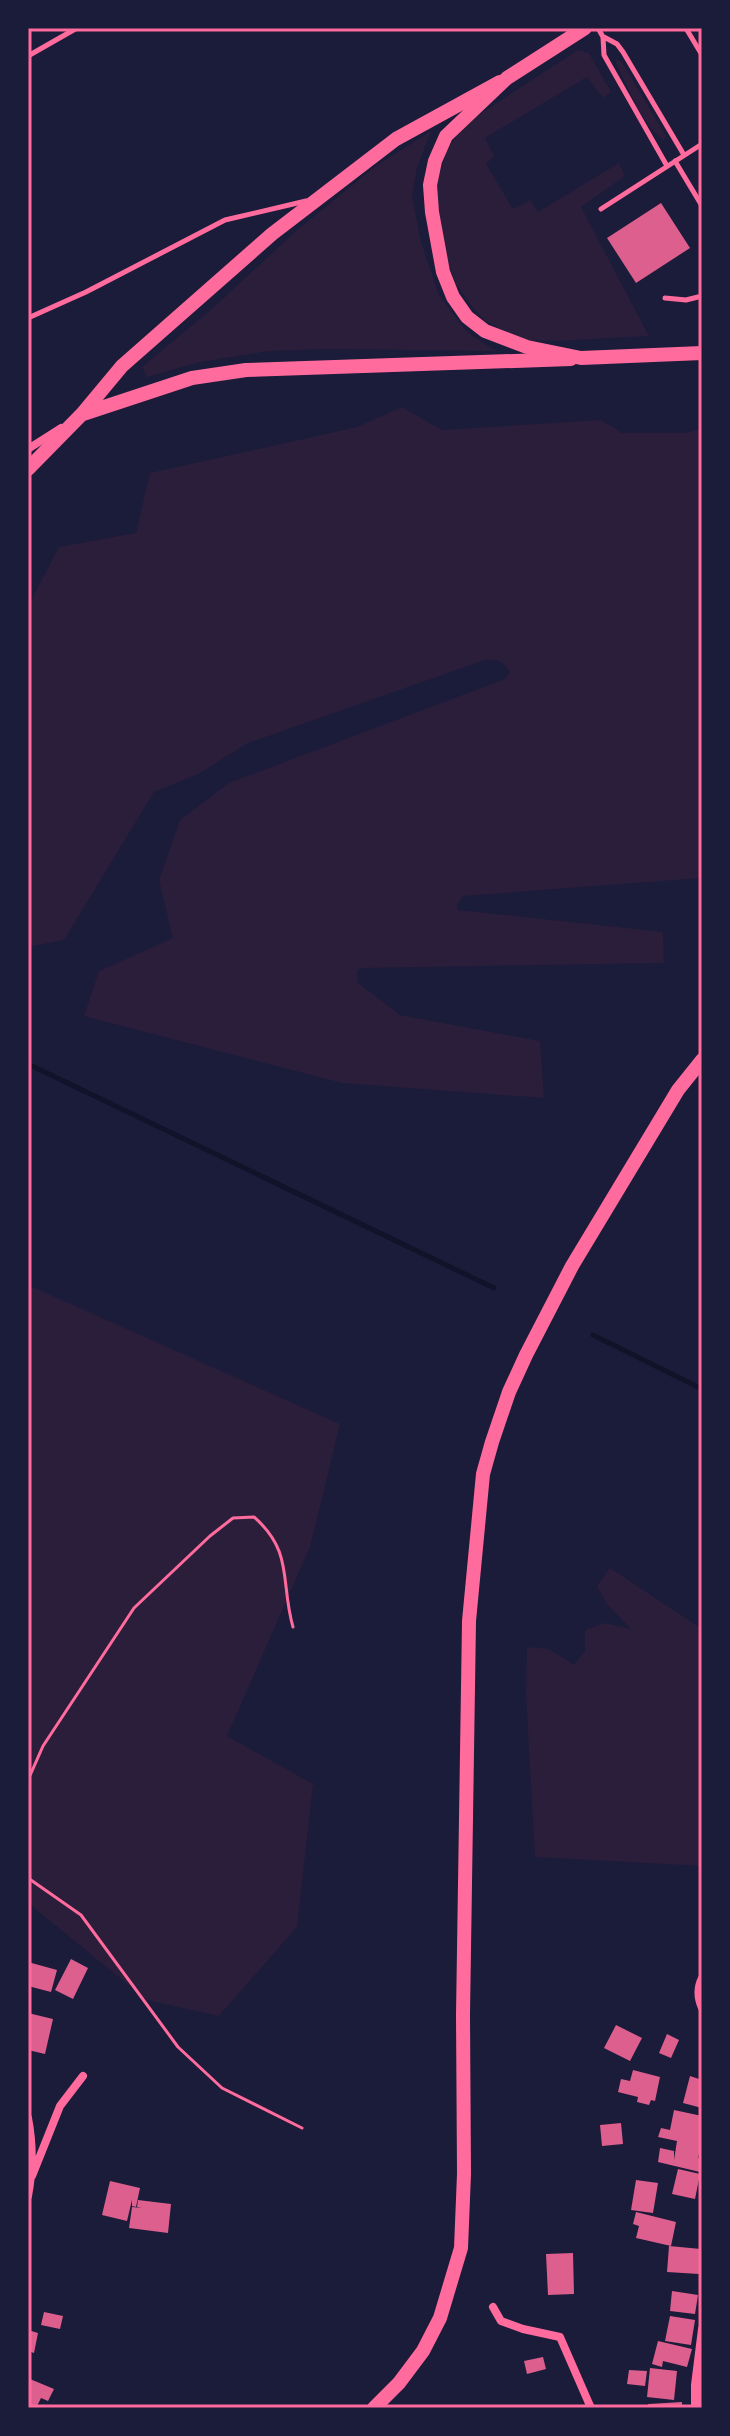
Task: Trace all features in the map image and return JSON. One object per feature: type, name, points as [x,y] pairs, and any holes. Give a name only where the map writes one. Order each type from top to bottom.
[{"type":"main road","points":[[28,469],[82,414],[122,366],[272,234],[396,139],[507,78],[585,28]]},
{"type":"main road","points":[[507,78],[446,136],[435,161],[430,185],[443,272],[453,297],[467,317],[485,331],[527,347],[581,358]]},
{"type":"main road","points":[[82,414],[192,378],[246,370],[702,353]]},
{"type":"main road","points":[[374,2408],[399,2383],[423,2351],[440,2318],[461,2248],[469,1621],[483,1474],[509,1392],[572,1266],[678,1090],[702,1060]]},
{"type":"street","points":[[28,449],[82,414]]},
{"type":"street","points":[[702,1978],[699,1984],[702,2008]]},
{"type":"street","points":[[28,2196],[32,2176],[60,2106],[83,2076]]},
{"type":"street","points":[[28,2118],[32,2139],[32,2176]]},
{"type":"street","points":[[493,2307],[501,2321],[560,2337],[591,2408]]},
{"type":"street","points":[[695,2408],[702,2329]]},
{"type":"lane","points":[[28,56],[77,28]]},
{"type":"lane","points":[[598,28],[603,37],[604,55],[667,166]]},
{"type":"lane","points":[[687,30],[702,55]]},
{"type":"lane","points":[[603,37],[617,44],[623,52],[684,155]]},
{"type":"lane","points":[[601,209],[702,144]]},
{"type":"lane","points":[[675,161],[702,206]]},
{"type":"lane","points":[[28,318],[86,292],[225,220],[319,198]]},
{"type":"lane","points":[[665,298],[686,300],[702,296]]},
{"type":"path","points":[[28,1780],[43,1746],[134,1608],[233,1518],[254,1517],[270,1531],[284,1560],[287,1606],[293,1627]]},
{"type":"path","points":[[28,1878],[81,1915],[178,2047],[222,2088],[302,2128]]},
{"type":"shaded area","points":[[578,50],[589,53],[611,92],[603,98],[587,77],[485,138],[494,156],[486,164],[513,209],[530,200],[538,212],[619,163],[625,176],[581,207],[649,336],[524,340],[485,321],[456,284],[444,251],[436,186],[447,150],[465,124]]},
{"type":"shaded area","points":[[617,59],[666,136],[663,140],[636,104],[616,63]]},
{"type":"shaded area","points":[[431,131],[417,168],[412,195],[421,242],[439,295],[467,332],[496,351],[269,351],[200,362],[147,377],[142,367],[214,307],[296,231],[376,166]]},
{"type":"shaded area","points":[[402,407],[442,430],[601,420],[622,433],[685,433],[702,429],[702,878],[463,896],[457,906],[458,910],[663,932],[664,963],[360,968],[357,972],[358,983],[400,1015],[540,1041],[544,1098],[342,1083],[84,1016],[99,971],[173,938],[159,880],[180,820],[229,783],[505,679],[510,672],[496,660],[485,660],[248,743],[198,774],[154,792],[64,940],[28,947],[28,606],[59,547],[136,533],[150,473],[357,427]]},
{"type":"shaded area","points":[[28,1285],[340,1424],[310,1547],[227,1736],[313,1784],[297,1927],[219,2016],[147,2000],[28,1903]]},
{"type":"shaded area","points":[[610,1568],[702,1629],[702,1866],[535,1857],[526,1694],[527,1647],[549,1649],[574,1665],[585,1651],[585,1630],[604,1623],[631,1629],[607,1604],[597,1586]]},
{"type":"building","points":[[661,203],[690,248],[636,283],[607,238]]},
{"type":"building","points":[[71,1959],[88,1968],[73,1999],[55,1990]]},
{"type":"building","points":[[28,1962],[57,1970],[51,1992],[28,1986]]},
{"type":"building","points":[[28,2013],[53,2019],[45,2054],[28,2050]]},
{"type":"building","points":[[616,2025],[642,2038],[630,2061],[604,2048]]},
{"type":"building","points":[[667,2034],[679,2040],[671,2058],[659,2053]]},
{"type":"building","points":[[633,2070],[660,2077],[655,2101],[651,2100],[649,2105],[637,2102],[638,2097],[618,2092],[621,2079],[630,2081]]},
{"type":"building","points":[[690,2076],[702,2080],[702,2108],[683,2103]]},
{"type":"building","points":[[674,2110],[702,2116],[698,2158],[702,2159],[700,2172],[658,2162],[660,2148],[674,2151],[674,2160],[677,2141],[658,2137],[661,2128],[670,2130]]},
{"type":"building","points":[[621,2123],[623,2144],[602,2146],[600,2125]]},
{"type":"building","points":[[678,2169],[700,2174],[695,2199],[672,2194]]},
{"type":"building","points":[[636,2180],[658,2183],[653,2213],[631,2210]]},
{"type":"building","points":[[110,2181],[140,2188],[136,2207],[132,2206],[132,2200],[127,2221],[102,2215]]},
{"type":"building","points":[[138,2200],[171,2204],[168,2233],[129,2228],[132,2207],[142,2208],[137,2207]]},
{"type":"building","points":[[636,2212],[676,2222],[671,2246],[636,2238],[639,2226],[633,2224]]},
{"type":"building","points":[[669,2246],[701,2249],[699,2274],[667,2272]]},
{"type":"building","points":[[573,2253],[574,2294],[548,2295],[546,2254]]},
{"type":"building","points":[[672,2291],[698,2295],[695,2314],[670,2311]]},
{"type":"building","points":[[44,2312],[63,2316],[60,2329],[41,2325]]},
{"type":"building","points":[[670,2316],[695,2320],[691,2345],[665,2341]]},
{"type":"building","points":[[28,2330],[38,2333],[34,2353],[28,2351]]},
{"type":"building","points":[[658,2341],[692,2349],[687,2367],[663,2361],[662,2367],[652,2364]]},
{"type":"building","points":[[543,2357],[546,2369],[527,2374],[524,2361]]},
{"type":"building","points":[[650,2368],[677,2371],[674,2400],[647,2397]]},
{"type":"building","points":[[629,2370],[647,2371],[645,2386],[627,2384]]},
{"type":"building","points":[[30,2379],[54,2389],[48,2401],[41,2398],[36,2408],[28,2408]]},
{"type":"building","points":[[682,2402],[682,2408],[649,2408],[648,2404]]},
{"type":"waterway","points":[[28,1064],[494,1288]]},
{"type":"waterway","points":[[593,1335],[702,1389]]}]
